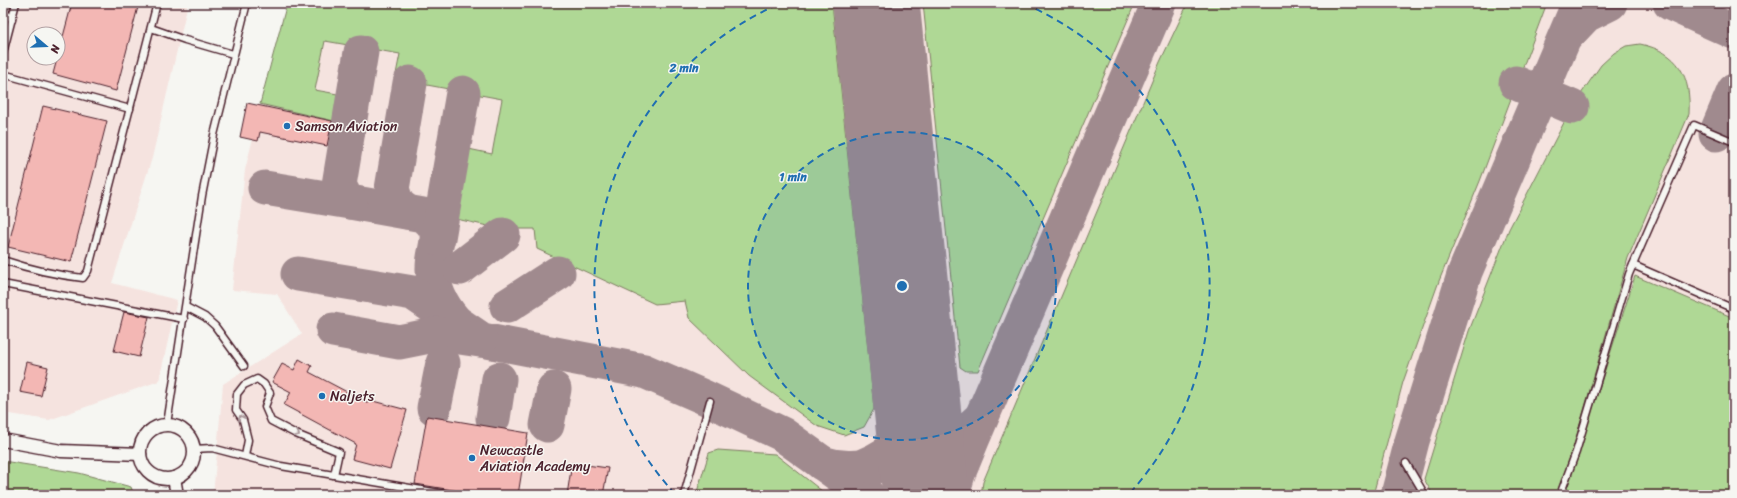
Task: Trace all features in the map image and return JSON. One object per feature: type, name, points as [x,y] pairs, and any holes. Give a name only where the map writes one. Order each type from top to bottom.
[{"type":"street","points":[[167,424],[177,426],[186,432],[192,440],[194,459],[189,468],[182,474],[174,478],[164,479],[155,476],[148,470],[143,463],[140,454],[142,443],[148,433],[156,427],[167,424]]},
{"type":"street","points":[[3,440],[61,451],[140,454]]},
{"type":"street","points":[[174,478],[177,495]]},
{"type":"lane","points":[[3,53],[16,3]]},
{"type":"lane","points":[[3,260],[35,270],[63,276],[83,278],[90,265],[158,3]]},
{"type":"lane","points":[[167,424],[212,143],[233,54],[247,3]]},
{"type":"lane","points":[[3,10],[12,20]]},
{"type":"lane","points":[[151,28],[233,54]]},
{"type":"lane","points":[[3,74],[130,109]]},
{"type":"lane","points":[[1560,495],[1576,452],[1633,265],[1694,125],[1734,142]]},
{"type":"lane","points":[[1633,265],[1734,309]]},
{"type":"lane","points":[[3,284],[184,319]]},
{"type":"lane","points":[[186,307],[205,317],[215,326],[244,366]]},
{"type":"lane","points":[[245,456],[248,440],[243,420],[236,410],[237,394],[244,385],[257,379],[264,384],[270,393],[265,407],[270,421],[296,434],[339,452],[334,475]]},
{"type":"lane","points":[[684,495],[710,401]]},
{"type":"lane","points":[[194,449],[212,448],[281,466],[430,493],[451,495]]},
{"type":"lane","points":[[1406,463],[1426,495]]},
{"type":"shaded area","points":[[3,3],[188,3],[152,158],[112,283],[177,300],[159,381],[49,420],[3,413]]},
{"type":"shaded area","points":[[287,3],[1734,3],[1734,495],[213,495],[223,384],[302,334],[277,294],[232,290],[245,170]]},
{"type":"green space","points":[[287,3],[832,3],[874,409],[864,427],[844,435],[817,426],[749,376],[689,318],[685,301],[655,304],[537,249],[535,229],[501,229],[452,218],[464,148],[492,154],[502,99],[395,79],[400,54],[325,41],[315,90],[343,95],[338,122],[260,104]]},
{"type":"green space","points":[[923,3],[1135,3],[978,371],[966,371],[960,367]]},
{"type":"green space","points":[[1188,3],[1547,3],[1480,181],[1439,281],[1403,382],[1373,495],[981,495],[983,482],[1160,62]]},
{"type":"green space","points":[[1640,44],[1664,53],[1680,68],[1685,77],[1688,88],[1689,114],[1628,258],[1572,452],[1556,495],[1433,495],[1424,479],[1469,331],[1509,229],[1572,107],[1601,65],[1614,53],[1626,46]]},
{"type":"green space","points":[[1635,276],[1734,318],[1734,495],[1565,495]]},
{"type":"green space","points":[[718,450],[775,454],[827,495],[696,495],[709,453]]},
{"type":"green space","points":[[3,461],[79,473],[131,487],[134,495],[3,495]]},
{"type":"building","points":[[72,3],[139,3],[116,91],[53,74],[55,66],[66,66],[66,26]]},
{"type":"building","name":"Samson Aviation","points":[[247,103],[332,121],[327,146],[260,132],[258,141],[240,137]]},
{"type":"building","points":[[43,106],[107,121],[71,262],[8,247]]},
{"type":"building","points":[[124,312],[149,317],[139,357],[114,351]]},
{"type":"building","points":[[299,359],[312,366],[309,372],[368,403],[369,400],[407,410],[390,469],[352,459],[356,444],[284,405],[291,392],[272,382],[282,364],[294,370]]},
{"type":"building","points":[[27,362],[48,367],[41,396],[20,392]]},
{"type":"building","name":"Newcastle Aviation Academy","points":[[427,416],[528,433],[518,495],[484,495],[415,484]]},
{"type":"building","points":[[572,463],[608,468],[603,495],[567,495]]},
{"type":"taxiway","points":[[952,495],[958,474],[972,440],[1159,3]]},
{"type":"taxiway","points":[[1398,495],[1412,441],[1465,272],[1579,3]]},
{"type":"taxiway","points":[[1567,35],[1586,15],[1610,3]]},
{"type":"taxiway","points":[[1670,3],[1734,32]]},
{"type":"taxiway","points":[[361,52],[339,185],[345,197],[350,202],[423,215],[431,221],[437,234],[433,262],[433,277],[436,290],[442,303],[454,320]]},
{"type":"taxiway","points":[[407,212],[397,204],[392,189],[410,83]]},
{"type":"taxiway","points":[[1516,83],[1572,107]]},
{"type":"taxiway","points":[[1716,134],[1734,91]]},
{"type":"taxiway","points":[[438,238],[463,93]]},
{"type":"taxiway","points":[[265,188],[350,202]]},
{"type":"taxiway","points":[[460,268],[503,235]]},
{"type":"taxiway","points":[[507,306],[558,273]]},
{"type":"taxiway","points":[[298,274],[413,293],[482,340],[644,371],[782,434],[867,495]]},
{"type":"taxiway","points":[[333,330],[399,342],[439,334],[480,340]]},
{"type":"taxiway","points":[[434,408],[443,363]]},
{"type":"taxiway","points":[[493,418],[499,379]]},
{"type":"taxiway","points":[[547,425],[554,389]]},
{"type":"taxiway","points":[[865,465],[888,453],[896,446],[905,431],[916,397]]},
{"type":"taxiway","points":[[822,463],[854,468],[905,462],[926,456],[936,451],[956,439],[981,418]]},
{"type":"runway","points":[[876,3],[926,495]]},
{"type":"place","name":"Samson Aviation","points":[[287,126]]},
{"type":"place","name":"Naljets","points":[[322,396]]},
{"type":"place","name":"Newcastle Aviation Academy","points":[[472,458]]}]
